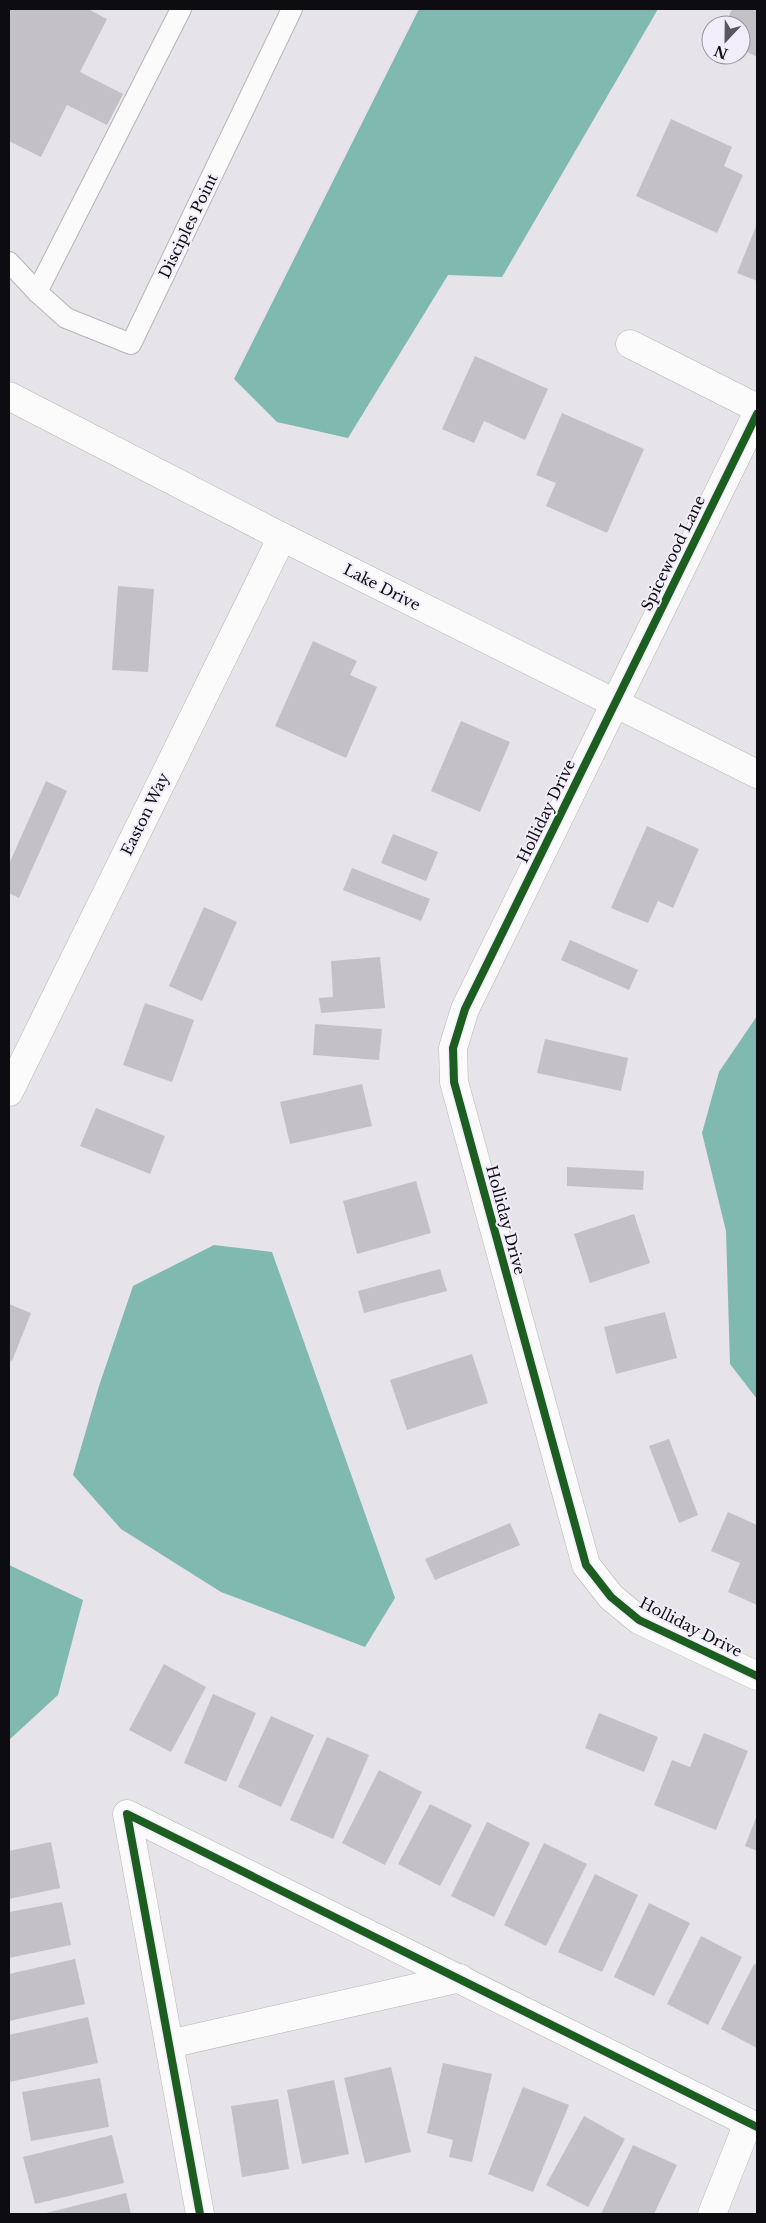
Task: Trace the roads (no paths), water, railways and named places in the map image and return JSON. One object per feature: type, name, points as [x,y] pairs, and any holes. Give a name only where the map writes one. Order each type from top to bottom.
[{"type":"street","points":[[630,344],[757,408]]},
{"type":"street","name":"Lake Drive","points":[[9,396],[282,537],[757,774]]},
{"type":"street","name":"Spicewood Lane","points":[[614,704],[757,414]]},
{"type":"street","name":"Easton Way","points":[[9,1092],[282,537]]},
{"type":"street","name":"Holliday Drive","points":[[614,704],[465,1009],[453,1048],[454,1082],[586,1565],[611,1597],[639,1620],[757,1676]]},
{"type":"street","points":[[200,2214],[127,1814],[753,2125],[712,2214]]},
{"type":"street","points":[[169,2044],[460,1978]]},
{"type":"lane","points":[[37,292],[181,9]]},
{"type":"lane","name":"Disciples Point","points":[[9,262],[37,292],[66,318],[131,344],[292,9]]}]
